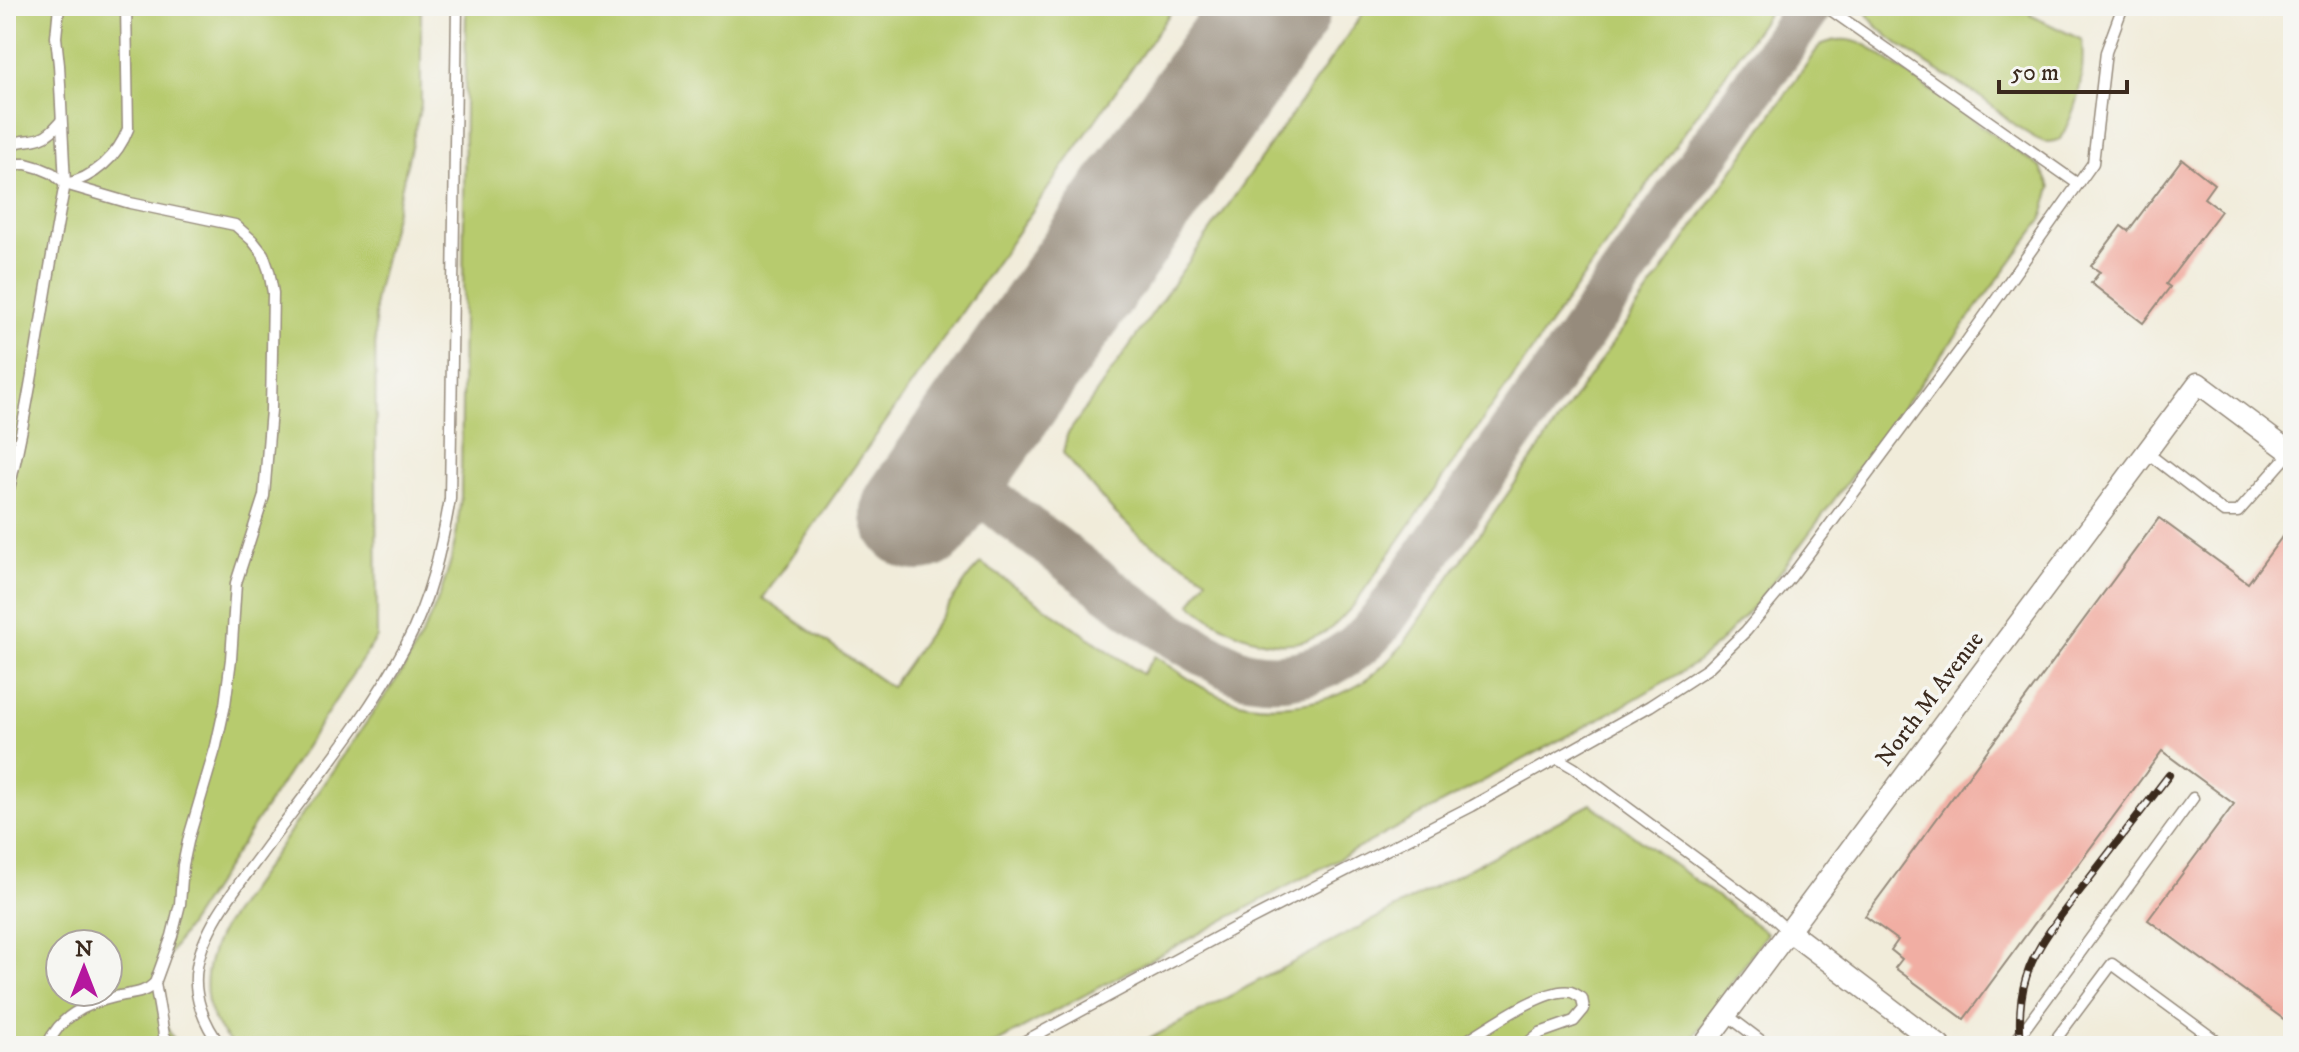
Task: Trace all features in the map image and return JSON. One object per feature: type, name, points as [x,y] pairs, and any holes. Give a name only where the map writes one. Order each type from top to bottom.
[{"type":"street","name":"North M Avenue","points":[[1703,1046],[2198,383],[2292,453]]},
{"type":"street","points":[[1790,932],[1940,1046]]},
{"type":"lane","points":[[6,501],[19,450],[65,184],[56,37],[59,6]]},
{"type":"lane","points":[[65,184],[80,181],[114,156],[128,129],[126,6]]},
{"type":"lane","points":[[221,1046],[210,1031],[197,998],[197,967],[205,938],[228,900],[376,696],[407,643],[431,586],[442,547],[450,499],[457,6]]},
{"type":"lane","points":[[1825,6],[2078,184]]},
{"type":"lane","points":[[1016,1046],[1236,927],[1472,806],[1650,706],[1707,669],[1746,631],[1791,577],[1937,382],[2093,163],[2106,52],[2123,6]]},
{"type":"lane","points":[[47,1046],[53,1032],[68,1016],[116,996],[148,990],[155,983],[172,936],[180,904],[189,837],[225,705],[236,583],[264,496],[271,410],[273,293],[263,254],[235,225],[130,203],[65,184],[40,168],[8,164],[6,157],[9,147],[16,141],[45,137],[61,121]]},
{"type":"lane","points":[[2146,452],[2230,514],[2238,512],[2292,453]]},
{"type":"lane","points":[[1557,758],[1750,898],[1790,932]]},
{"type":"lane","points":[[2012,1046],[2193,798]]},
{"type":"lane","points":[[2057,1046],[2053,1043],[2112,964],[2218,1042],[2215,1046]]},
{"type":"lane","points":[[155,983],[164,1035],[171,1046]]},
{"type":"lane","points":[[1458,1046],[1538,998],[1559,992],[1573,992],[1582,998],[1584,1009],[1574,1021],[1540,1033],[1524,1046]]},
{"type":"lane","points":[[1727,1015],[1768,1046]]},
{"type":"green space","points":[[6,6],[421,6],[421,105],[375,299],[377,637],[165,961],[161,1006],[167,1028],[180,1046],[6,1046]]},
{"type":"green space","points":[[466,6],[1175,6],[763,598],[891,687],[981,563],[1142,674],[1155,656],[1223,697],[1274,706],[1329,698],[1366,680],[1401,647],[1820,45],[1843,40],[1866,45],[2041,168],[2051,187],[2042,220],[1761,598],[1718,644],[1693,665],[1623,706],[990,1046],[234,1046],[222,1033],[209,1005],[207,975],[215,944],[222,929],[403,670],[435,607],[451,558],[461,497]]},
{"type":"green space","points":[[1368,6],[1773,6],[1353,606],[1331,628],[1314,638],[1295,643],[1258,640],[1222,625],[1191,604],[1207,578],[1141,537],[1112,510],[1063,453],[1067,435]]},
{"type":"green space","points":[[1864,6],[2034,6],[2030,15],[2082,40],[2079,91],[2060,139],[2046,142],[2025,132],[1983,99],[1897,43],[1869,18]]},
{"type":"green space","points":[[1591,804],[1767,933],[1687,1046],[1136,1046]]},
{"type":"building","points":[[2182,159],[2214,184],[2204,198],[2221,211],[2166,284],[2170,287],[2143,323],[2091,283],[2100,272],[2091,266],[2121,226],[2128,231]]},
{"type":"building","points":[[2159,518],[2248,583],[2293,522],[2293,1026],[2148,920],[2234,804],[2162,751],[1964,1019],[1895,968],[1902,959],[1891,950],[1898,940],[1865,916]]},
{"type":"taxiway","points":[[973,433],[971,463],[981,490],[1145,616],[1226,665],[1248,674],[1287,676],[1324,666],[1356,647],[1383,619],[1810,6]]},
{"type":"runway","points":[[919,513],[1273,6]]},
{"type":"railway","points":[[2021,1046],[2022,995],[2030,965],[2044,939],[2169,775]]}]
